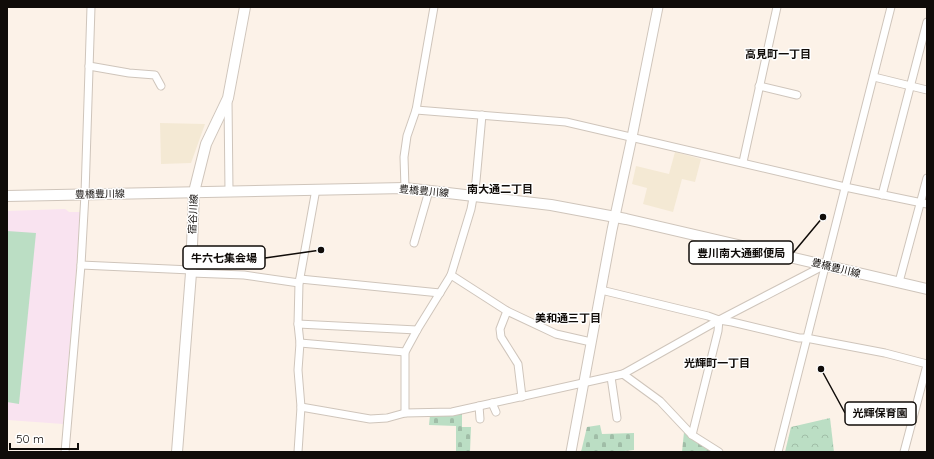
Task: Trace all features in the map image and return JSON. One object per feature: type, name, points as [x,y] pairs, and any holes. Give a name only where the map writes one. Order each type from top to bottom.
[{"type":"main road","name":"宿谷川線","points":[[177,452],[191,272],[194,192],[206,144],[228,98],[245,7]]},
{"type":"main road","name":"豊橋豊川線","points":[[7,196],[405,188],[552,205],[614,217],[927,289]]},
{"type":"street","points":[[65,452],[81,265],[85,194],[91,7]]},
{"type":"street","points":[[405,188],[404,157],[407,136],[416,110],[434,7]]},
{"type":"street","points":[[571,452],[614,217],[632,137],[658,7]]},
{"type":"street","points":[[743,162],[777,7]]},
{"type":"street","points":[[778,452],[891,7]]},
{"type":"street","points":[[882,195],[927,22]]},
{"type":"street","points":[[89,66],[129,73],[155,75],[161,86]]},
{"type":"street","points":[[874,77],[927,90]]},
{"type":"street","points":[[759,86],[797,94]]},
{"type":"street","points":[[228,98],[229,191]]},
{"type":"street","points":[[416,110],[566,122],[743,162],[845,187],[924,203]]},
{"type":"street","points":[[405,413],[405,352],[451,275],[471,209],[482,115]]},
{"type":"street","points":[[899,282],[924,203],[927,178]]},
{"type":"street","points":[[298,452],[301,407],[298,370],[300,343],[298,324],[300,281],[316,189]]},
{"type":"street","points":[[414,242],[429,191]]},
{"type":"street","points":[[81,265],[244,275],[440,293]]},
{"type":"street","points":[[301,407],[370,419],[387,418],[405,413],[452,412],[612,377],[623,374],[719,320],[826,265]]},
{"type":"street","points":[[451,275],[507,311],[556,334],[591,342]]},
{"type":"street","points":[[601,290],[719,320],[799,338],[806,338],[885,353],[927,365],[904,452]]},
{"type":"street","points":[[507,311],[500,329],[501,337],[518,364],[522,397]]},
{"type":"street","points":[[692,434],[718,331],[719,320]]},
{"type":"street","points":[[298,324],[417,330]]},
{"type":"street","points":[[300,343],[405,352]]},
{"type":"street","points":[[623,374],[660,401],[692,434],[719,452]]},
{"type":"street","points":[[612,377],[617,418]]},
{"type":"street","points":[[492,403],[496,412]]},
{"type":"street","points":[[479,406],[480,419]]},
{"type":"shaded area","points":[[160,123],[205,124],[191,163],[161,164]]},
{"type":"shaded area","points":[[675,152],[701,159],[695,182],[682,179],[673,212],[643,204],[647,188],[632,184],[636,166],[669,174]]},
{"type":"shaded area","points":[[65,209],[69,212],[81,212],[63,424],[8,420],[7,211]]},
{"type":"green space","points":[[7,231],[36,233],[19,404],[7,402]]},
{"type":"green space","points":[[462,413],[462,427],[471,427],[470,452],[456,452],[456,426],[429,425],[430,415]]},
{"type":"green space","points":[[830,418],[834,452],[785,452],[791,427]]},
{"type":"green space","points":[[600,425],[602,434],[634,433],[634,450],[624,452],[581,452],[587,427]]},
{"type":"green space","points":[[684,432],[713,452],[682,452]]},
{"type":"place","name":"豊川南大通郵便局","points":[[823,217]]},
{"type":"place","name":"牛六七集会場","points":[[321,250]]},
{"type":"place","name":"光輝保育園","points":[[821,369]]},
{"type":"district","name":"高見町一丁目","points":[[778,54]]},
{"type":"district","name":"南大通二丁目","points":[[500,189]]},
{"type":"district","name":"美和通三丁目","points":[[568,318]]},
{"type":"district","name":"光輝町一丁目","points":[[717,363]]}]
